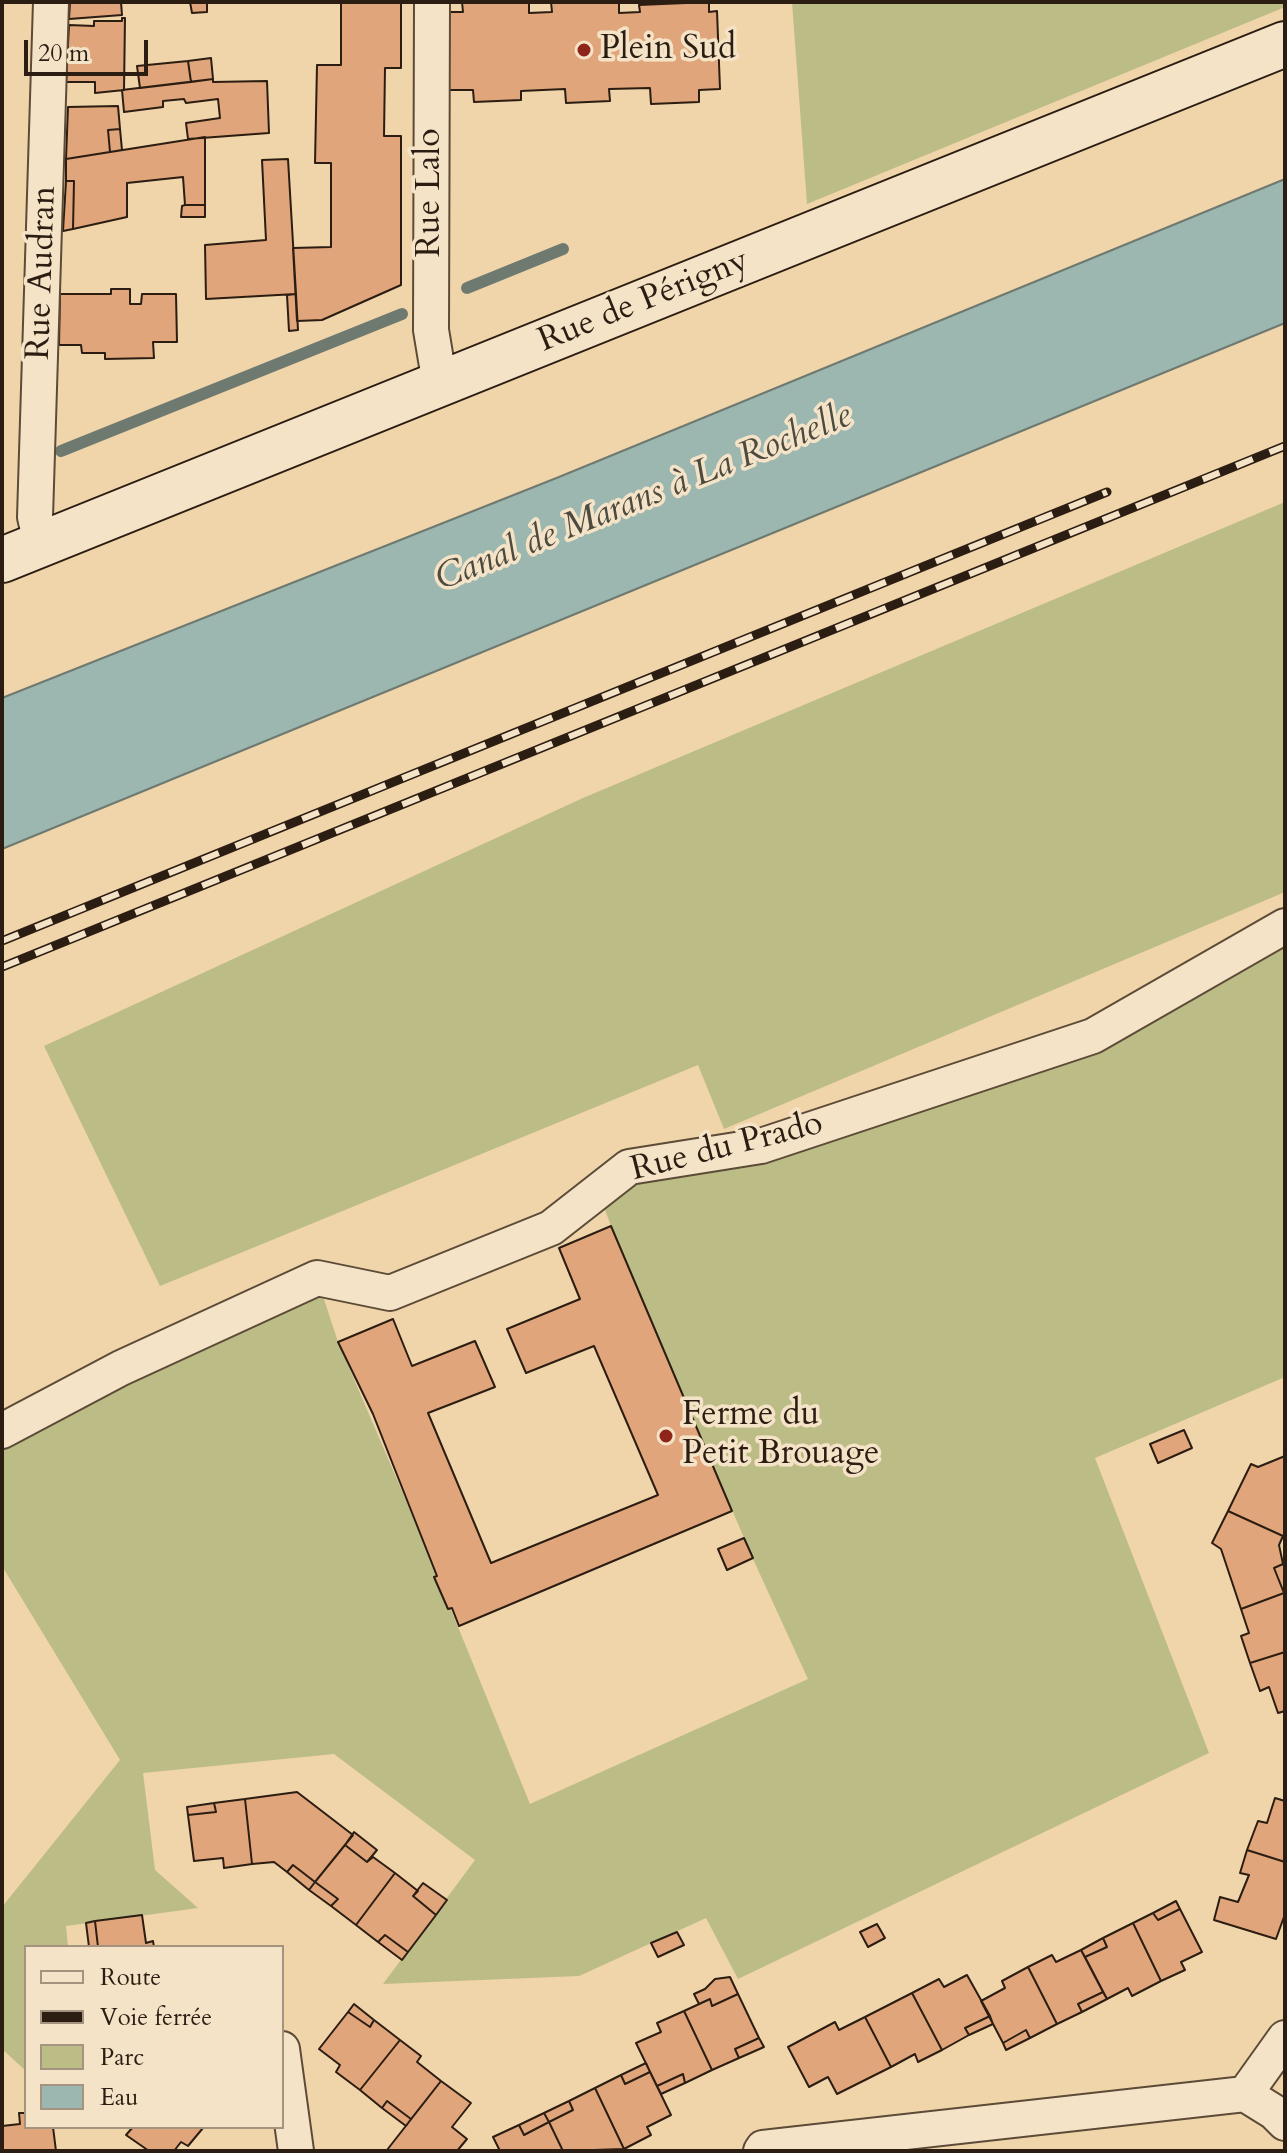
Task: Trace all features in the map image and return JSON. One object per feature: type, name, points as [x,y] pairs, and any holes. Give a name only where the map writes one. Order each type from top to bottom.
[{"type":"street","name":"Rue Audran","points":[[22,552],[35,517],[51,2]]},
{"type":"street","name":"Rue Lalo","points":[[432,2],[431,330],[440,384]]},
{"type":"street","name":"Rue de Périgny","points":[[22,552],[1285,44]]},
{"type":"street","name":"Rue du Prado","points":[[2,1431],[121,1368],[317,1278],[390,1293],[551,1228],[629,1167],[761,1146],[1093,1036],[1285,926]]},
{"type":"street","points":[[1245,2094],[1285,2038]]},
{"type":"street","points":[[284,2064],[296,2151]]},
{"type":"street","points":[[761,2151],[763,2148],[887,2142],[1245,2094],[1274,2112],[1285,2123]]},
{"type":"green space","points":[[792,2],[1285,2],[1285,7],[807,204]]},
{"type":"green space","points":[[1285,502],[1285,892],[724,1129],[698,1065],[160,1286],[44,1046],[583,798]]},
{"type":"green space","points":[[1285,926],[1285,1377],[1095,1458],[1209,1753],[738,1979],[706,1918],[579,1976],[383,1984],[475,1860],[334,1754],[143,1773],[155,1870],[198,1908],[66,1926],[68,1945],[24,1945],[24,2069],[2,2049],[2,1907],[120,1760],[2,1566],[2,1431],[317,1278],[338,1342],[530,1804],[808,1679],[753,1559],[598,1191],[1093,1036]]},
{"type":"water","name":"Canal de Marans à La Rochelle","points":[[1285,179],[1285,323],[2,849],[2,698],[559,477]]},
{"type":"building","points":[[70,2],[121,2],[122,15],[69,19]]},
{"type":"building","points":[[190,2],[207,2],[207,12],[192,13]]},
{"type":"building","points":[[341,2],[401,2],[401,68],[385,68],[384,136],[401,136],[401,285],[322,320],[297,321],[293,248],[331,247],[331,163],[315,163],[317,65],[341,65]]},
{"type":"building","name":"Plein Sud","points":[[462,2],[529,2],[529,13],[552,12],[551,2],[619,2],[619,13],[640,12],[639,5],[709,2],[709,12],[717,11],[720,89],[699,90],[699,102],[651,104],[650,88],[609,89],[610,101],[566,103],[565,89],[521,91],[521,100],[474,102],[473,90],[449,90],[449,12],[463,12]]},
{"type":"building","points":[[125,18],[124,90],[95,93],[95,82],[66,82],[69,25],[94,26],[94,21],[122,21]]},
{"type":"building","points":[[211,58],[213,79],[191,82],[188,61]]},
{"type":"building","points":[[188,61],[191,82],[140,88],[137,66]]},
{"type":"building","points":[[213,79],[213,82],[267,81],[269,133],[188,139],[186,123],[220,118],[218,99],[186,103],[184,99],[163,101],[163,107],[124,112],[122,90]]},
{"type":"building","points":[[118,106],[120,129],[108,130],[110,152],[66,159],[68,107]]},
{"type":"building","points":[[120,129],[122,150],[110,152],[108,130]]},
{"type":"building","points":[[205,137],[205,205],[185,205],[183,177],[127,183],[127,217],[73,229],[74,181],[66,181],[66,159]]},
{"type":"building","points":[[288,159],[296,294],[206,299],[205,245],[266,240],[262,160]]},
{"type":"building","points":[[66,181],[74,181],[73,229],[63,231]]},
{"type":"building","points":[[205,205],[205,217],[181,217],[182,206]]},
{"type":"building","points":[[111,289],[130,289],[130,304],[141,304],[142,294],[176,294],[177,342],[153,342],[154,358],[105,359],[105,353],[82,353],[81,345],[59,345],[60,294],[111,294]]},
{"type":"building","points":[[296,294],[298,330],[289,331],[287,295]]},
{"type":"building","name":"Ferme du Petit Brouage","points":[[611,1226],[732,1511],[459,1626],[434,1577],[437,1576],[373,1414],[338,1342],[393,1319],[412,1366],[475,1341],[495,1387],[428,1413],[491,1563],[658,1495],[594,1346],[526,1373],[507,1329],[580,1299],[559,1248]]},
{"type":"building","points":[[1184,1430],[1192,1448],[1158,1463],[1150,1444]]},
{"type":"building","points":[[1285,1456],[1283,1536],[1228,1511],[1251,1464],[1258,1467]]},
{"type":"building","points":[[1228,1511],[1283,1536],[1279,1545],[1283,1564],[1274,1568],[1284,1593],[1241,1609],[1221,1549],[1212,1543]]},
{"type":"building","points":[[744,1538],[753,1558],[727,1570],[718,1549]]},
{"type":"building","points":[[1283,1564],[1285,1568],[1284,1593],[1274,1568]]},
{"type":"building","points":[[1284,1593],[1285,1652],[1250,1663],[1241,1636],[1249,1633],[1241,1609]]},
{"type":"building","points":[[1285,1652],[1285,1711],[1278,1713],[1269,1687],[1260,1691],[1250,1663]]},
{"type":"building","points":[[297,1792],[353,1835],[315,1882],[293,1865],[287,1872],[274,1862],[252,1864],[245,1799]]},
{"type":"building","points":[[1275,1798],[1285,1801],[1285,1862],[1247,1850],[1258,1821],[1267,1823]]},
{"type":"building","points":[[245,1799],[252,1864],[224,1868],[223,1858],[194,1861],[188,1815],[216,1812],[214,1803]]},
{"type":"building","points":[[214,1803],[216,1812],[188,1815],[187,1807]]},
{"type":"building","points":[[354,1832],[377,1850],[367,1862],[345,1845]]},
{"type":"building","points":[[345,1845],[367,1862],[373,1857],[395,1873],[356,1925],[331,1906],[338,1899],[315,1882]]},
{"type":"building","points":[[1247,1850],[1285,1862],[1285,1914],[1276,1939],[1214,1920],[1220,1897],[1238,1902],[1249,1875],[1240,1873]]},
{"type":"building","points":[[293,1865],[315,1882],[309,1890],[287,1872]]},
{"type":"building","points":[[395,1873],[418,1891],[413,1896],[436,1915],[408,1952],[385,1935],[378,1942],[356,1925]]},
{"type":"building","points":[[315,1882],[338,1899],[331,1906],[309,1890]]},
{"type":"building","points":[[423,1883],[447,1900],[436,1915],[413,1896]]},
{"type":"building","points":[[1176,1901],[1180,1909],[1158,1920],[1153,1913]]},
{"type":"building","points":[[1180,1909],[1202,1952],[1181,1962],[1185,1970],[1161,1981],[1133,1923],[1153,1913],[1158,1920]]},
{"type":"building","points":[[142,1915],[146,1943],[153,1941],[154,1945],[98,1945],[95,1921]]},
{"type":"building","points":[[95,1921],[98,1945],[89,1945],[86,1923]]},
{"type":"building","points":[[1133,1923],[1161,1981],[1132,1996],[1128,1988],[1107,1999],[1085,1957],[1107,1947],[1103,1938]]},
{"type":"building","points":[[877,1924],[885,1938],[868,1947],[860,1932]]},
{"type":"building","points":[[677,1932],[684,1945],[658,1957],[651,1943]]},
{"type":"building","points":[[385,1935],[408,1952],[402,1960],[378,1942]]},
{"type":"building","points":[[1103,1938],[1107,1947],[1085,1957],[1081,1950]]},
{"type":"building","points":[[1081,1950],[1103,1992],[1078,2004],[1082,2012],[1057,2024],[1028,1967],[1052,1955],[1056,1962]]},
{"type":"building","points":[[1028,1967],[1057,2024],[1030,2038],[1026,2030],[1003,2043],[981,2001],[1005,1988],[1002,1981]]},
{"type":"building","points":[[967,1975],[990,2016],[965,2028],[969,2035],[942,2050],[912,1993],[939,1979],[944,1987]]},
{"type":"building","points":[[730,1977],[738,1994],[712,2006],[710,1999],[699,2004],[694,1994],[715,1979]]},
{"type":"building","points":[[1103,1992],[1107,1999],[1082,2012],[1078,2004]]},
{"type":"building","points":[[912,1993],[942,2050],[918,2062],[915,2054],[891,2067],[865,2017]]},
{"type":"building","points":[[738,1994],[759,2038],[735,2049],[739,2058],[712,2070],[684,2011],[710,1999],[712,2006]]},
{"type":"building","points":[[354,2004],[374,2020],[370,2027],[348,2012]]},
{"type":"building","points":[[684,2011],[712,2070],[685,2083],[683,2074],[657,2086],[636,2043],[661,2032],[657,2023]]},
{"type":"building","points":[[348,2012],[370,2027],[374,2020],[400,2040],[360,2090],[336,2072],[340,2065],[319,2049]]},
{"type":"building","points":[[990,2016],[993,2024],[969,2035],[965,2028]]},
{"type":"building","points":[[865,2017],[891,2067],[837,2094],[828,2077],[809,2087],[788,2047],[835,2022],[839,2030]]},
{"type":"building","points":[[1026,2030],[1030,2038],[1006,2050],[1003,2043]]},
{"type":"building","points":[[759,2038],[764,2047],[739,2058],[735,2049]]},
{"type":"building","points":[[400,2040],[421,2056],[417,2062],[441,2081],[411,2119],[387,2101],[382,2108],[360,2090]]},
{"type":"building","points":[[646,2063],[650,2072],[625,2084],[621,2075]]},
{"type":"building","points":[[650,2072],[671,2115],[647,2127],[651,2135],[624,2149],[595,2088],[621,2075],[625,2084]]},
{"type":"building","points":[[683,2074],[685,2083],[661,2094],[657,2086]]},
{"type":"building","points":[[441,2081],[471,2103],[452,2127],[467,2139],[457,2151],[387,2150]]},
{"type":"building","points":[[595,2088],[624,2149],[563,2151],[549,2122],[573,2110],[569,2101]]},
{"type":"building","points":[[387,2101],[411,2119],[406,2126],[382,2108]]},
{"type":"building","points":[[569,2101],[573,2110],[549,2122],[544,2113]]},
{"type":"building","points":[[19,2113],[24,2113],[24,2129],[53,2129],[56,2151],[2,2151],[2,2126],[20,2124]]},
{"type":"building","points":[[544,2113],[549,2122],[524,2135],[519,2125]]},
{"type":"building","points":[[549,2122],[563,2151],[500,2151],[493,2137],[519,2125],[524,2135]]},
{"type":"building","points":[[131,2129],[202,2129],[188,2146],[181,2142],[174,2151],[149,2151],[126,2135]]},
{"type":"waterway","points":[[467,288],[563,249]]},
{"type":"waterway","points":[[61,451],[402,314]]},
{"type":"railway","points":[[2,967],[1285,446]]},
{"type":"railway","points":[[2,941],[1107,492]]},
{"type":"place","name":"Plein Sud","points":[[584,50]]},
{"type":"place","name":"Ferme du Petit Brouage","points":[[666,1436]]}]
